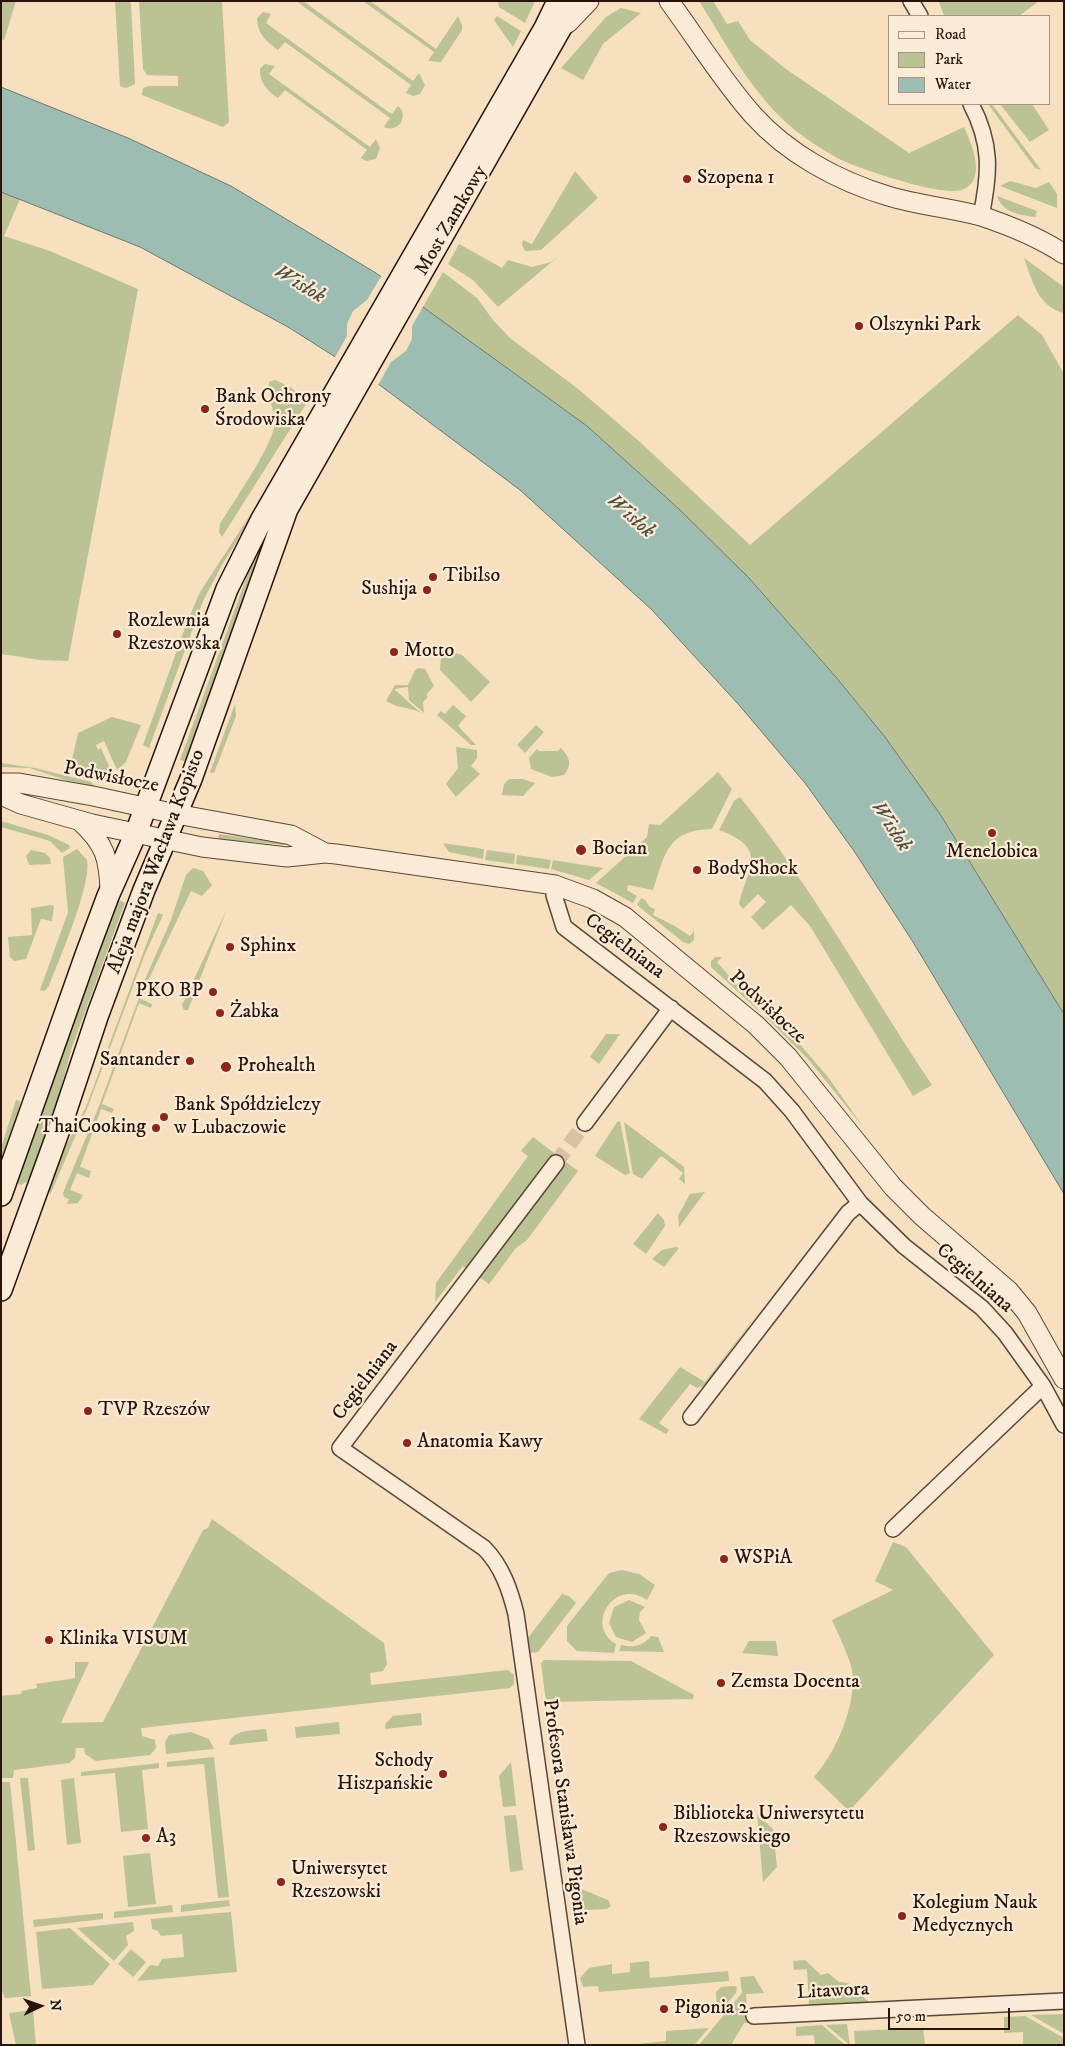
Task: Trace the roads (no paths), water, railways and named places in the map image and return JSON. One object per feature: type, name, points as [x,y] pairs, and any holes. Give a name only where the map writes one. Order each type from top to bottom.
[{"type":"main road","name":"Most Zamkowy","points":[[319,436],[537,57],[558,1]]},
{"type":"main road","name":"Most Zamkowy","points":[[537,57],[563,27],[576,1]]},
{"type":"main road","name":"Aleja majora Wacława Kopisto","points":[[1,1195],[47,1061],[110,891],[136,833],[235,570],[319,436]]},
{"type":"main road","name":"Aleja majora Wacława Kopisto","points":[[1,1290],[64,1116],[98,1014],[144,890],[176,814],[238,650],[287,509],[319,436]]},
{"type":"street","points":[[563,27],[589,1]]},
{"type":"street","points":[[911,1],[919,15]]},
{"type":"street","points":[[671,4],[754,116],[797,153],[828,172],[859,186],[889,196],[981,216],[1013,228],[1064,254]]},
{"type":"street","points":[[971,105],[981,126],[988,155],[987,187],[981,216]]},
{"type":"street","name":"Podwisłocze","points":[[1,783],[19,783],[176,814],[291,834],[325,853]]},
{"type":"street","name":"Podwisłocze","points":[[1,795],[21,804],[80,821],[202,847],[287,857],[325,853],[555,885],[582,894],[625,917],[756,1025],[788,1057],[893,1188],[922,1216],[1009,1291],[1028,1313],[1064,1379]]},
{"type":"street","points":[[80,821],[97,838],[106,854],[110,891]]},
{"type":"street","name":"Cegielniana","points":[[555,885],[554,895],[564,927],[743,1063],[776,1092],[860,1203],[904,1246],[982,1308],[1005,1333],[1043,1386],[1064,1425]]},
{"type":"street","name":"Cegielniana","points":[[585,1123],[671,1008]]},
{"type":"street","name":"Cegielniana","points":[[508,1585],[492,1556],[484,1548],[340,1448],[556,1163]]},
{"type":"street","points":[[691,1417],[848,1213],[860,1203]]},
{"type":"street","points":[[893,1528],[1043,1386]]},
{"type":"street","name":"Profesora Stanisława Pigonia","points":[[508,1585],[516,1614],[577,2045]]},
{"type":"street","name":"Litawora","points":[[754,2016],[1064,2001]]},
{"type":"water","name":"Wisłok","points":[[1,87],[128,138],[231,186],[376,273],[587,426],[679,509],[749,578],[835,676],[885,737],[940,814],[1064,1014],[1064,1194],[913,942],[854,851],[805,783],[739,705],[652,610],[520,490],[381,386],[288,327],[140,247],[1,192]]},
{"type":"tunnel","points":[[556,1163],[585,1123]]},
{"type":"place","name":"Szopena 1","points":[[687,179]]},
{"type":"place","name":"Olszynki Park","points":[[859,326]]},
{"type":"place","name":"Bank Ochrony Środowiska","points":[[205,409]]},
{"type":"place","name":"Tibilso","points":[[433,577]]},
{"type":"place","name":"Sushija","points":[[427,590]]},
{"type":"place","name":"Rozlewnia Rzeszowska","points":[[117,634]]},
{"type":"place","name":"Motto","points":[[394,652]]},
{"type":"place","name":"Menelobica","points":[[992,833]]},
{"type":"place","name":"Bocian","points":[[581,850]]},
{"type":"place","name":"BodyShock","points":[[697,870]]},
{"type":"place","name":"Sphinx","points":[[230,947]]},
{"type":"place","name":"PKO BP","points":[[213,992]]},
{"type":"place","name":"Żabka","points":[[220,1013]]},
{"type":"place","name":"Santander","points":[[190,1061]]},
{"type":"place","name":"Prohealth","points":[[226,1067]]},
{"type":"place","name":"Bank Spółdzielczy w Lubaczowie","points":[[164,1117]]},
{"type":"place","name":"ThaiCooking","points":[[156,1128]]},
{"type":"place","name":"TVP Rzeszów","points":[[88,1411]]},
{"type":"place","name":"Anatomia Kawy","points":[[407,1443]]},
{"type":"place","name":"WSPiA","points":[[724,1559]]},
{"type":"place","name":"Klinika VISUM","points":[[49,1640]]},
{"type":"place","name":"Zemsta Docenta","points":[[721,1683]]},
{"type":"place","name":"Schody Hiszpańskie","points":[[443,1774]]},
{"type":"place","name":"Biblioteka Uniwersytetu Rzeszowskiego","points":[[663,1827]]},
{"type":"place","name":"A3","points":[[146,1838]]},
{"type":"place","name":"Uniwersytet Rzeszowski","points":[[281,1882]]},
{"type":"place","name":"Kolegium Nauk Medycznych","points":[[902,1916]]},
{"type":"place","name":"Pigonia 2","points":[[664,2009]]}]
